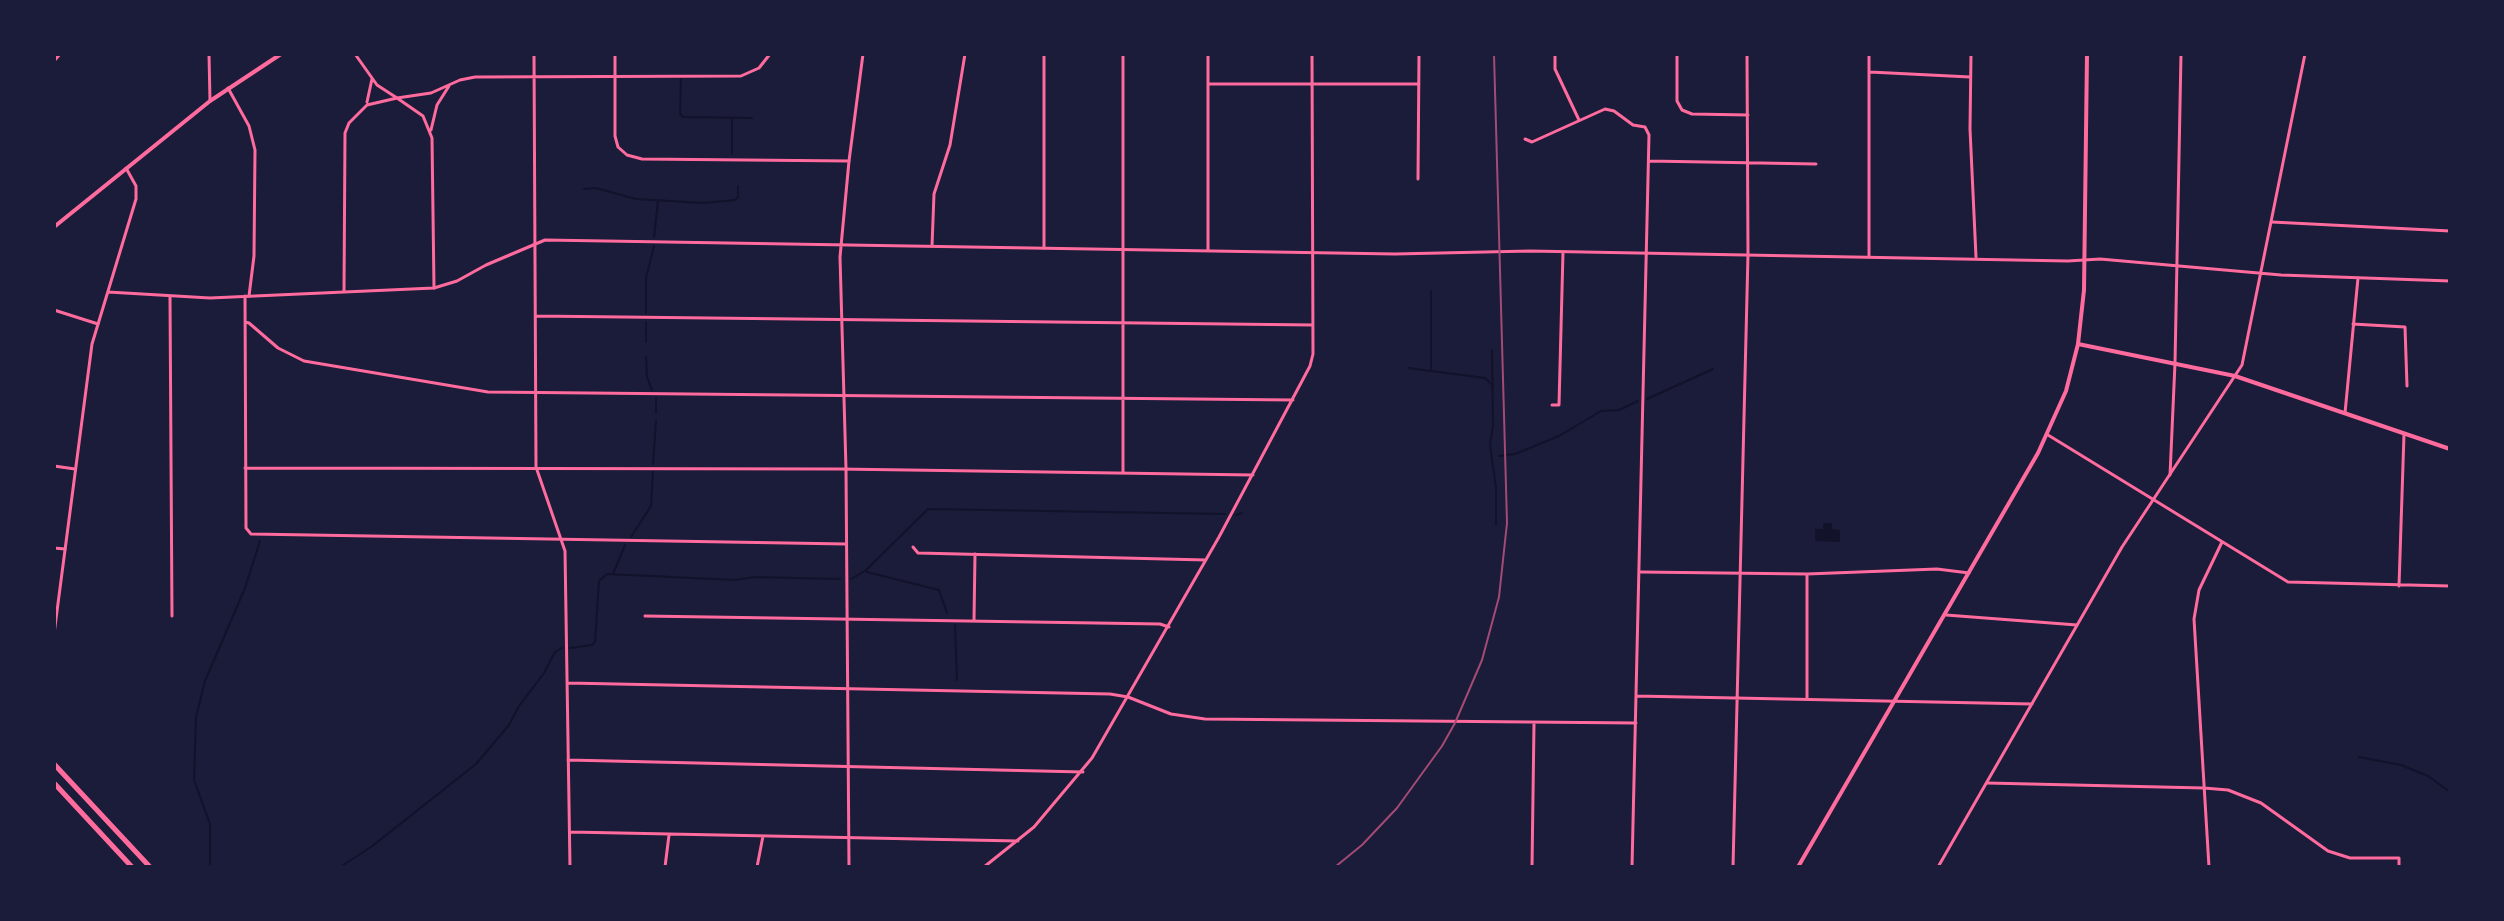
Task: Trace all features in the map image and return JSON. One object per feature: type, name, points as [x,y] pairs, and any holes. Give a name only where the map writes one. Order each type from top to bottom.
[{"type":"highway","points":[[54,764],[150,867]]},
{"type":"highway","points":[[55,784],[132,867]]},
{"type":"main road","points":[[54,227],[210,101],[281,54]]},
{"type":"main road","points":[[1798,867],[2048,435],[2069,383],[2078,344],[2084,261],[2087,54]]},
{"type":"main road","points":[[2078,344],[2235,376],[2450,449]]},
{"type":"street","points":[[54,61],[60,54]]},
{"type":"street","points":[[209,54],[210,101]]},
{"type":"street","points":[[355,54],[381,89],[417,111],[431,131]]},
{"type":"street","points":[[534,54],[536,467],[563,541],[570,867]]},
{"type":"street","points":[[615,54],[615,136],[618,147],[634,157],[849,161]]},
{"type":"street","points":[[367,105],[431,93],[475,77],[741,76],[759,68],[770,54]]},
{"type":"street","points":[[849,867],[841,244],[863,54]]},
{"type":"street","points":[[932,246],[934,194],[950,145],[965,54]]},
{"type":"street","points":[[1044,54],[1044,248]]},
{"type":"street","points":[[1123,54],[1123,473]]},
{"type":"street","points":[[1208,54],[1208,251]]},
{"type":"street","points":[[984,867],[1018,841],[1083,772],[1169,627],[1312,362],[1312,54]]},
{"type":"street","points":[[1418,179],[1419,54]]},
{"type":"street","points":[[1555,54],[1555,69],[1579,120]]},
{"type":"street","points":[[1677,54],[1677,101],[1682,110],[1692,114],[1748,115]]},
{"type":"street","points":[[1733,867],[1748,254],[1747,54]]},
{"type":"street","points":[[1869,54],[1869,256]]},
{"type":"street","points":[[1971,54],[1976,257]]},
{"type":"street","points":[[2170,475],[2181,54]]},
{"type":"street","points":[[1938,867],[2077,625],[2246,354],[2305,54]]},
{"type":"street","points":[[1869,72],[1970,77]]},
{"type":"street","points":[[344,291],[344,141],[349,123],[367,105],[372,79]]},
{"type":"street","points":[[1208,84],[1419,84]]},
{"type":"street","points":[[434,288],[431,131],[437,105],[449,86]]},
{"type":"street","points":[[228,88],[249,126],[255,150],[254,256],[245,322],[246,528],[249,533],[846,544]]},
{"type":"street","points":[[1525,139],[1532,142],[1601,110],[1610,110],[1629,123],[1645,127],[1649,135],[1632,867]]},
{"type":"street","points":[[1649,161],[1816,164]]},
{"type":"street","points":[[54,634],[90,358],[136,199],[136,186],[126,168]]},
{"type":"street","points":[[2272,222],[2450,231]]},
{"type":"street","points":[[108,292],[170,297],[434,288],[457,281],[545,240],[1312,253],[1563,252],[2100,259],[2262,273],[2450,281]]},
{"type":"street","points":[[1552,405],[1559,405],[1563,252]]},
{"type":"street","points":[[2345,414],[2358,278]]},
{"type":"street","points":[[170,297],[172,616]]},
{"type":"street","points":[[54,310],[98,324]]},
{"type":"street","points":[[535,316],[1313,325]]},
{"type":"street","points":[[245,322],[286,354],[314,364],[478,391],[1293,400]]},
{"type":"street","points":[[2353,324],[2405,327],[2407,386]]},
{"type":"street","points":[[2399,586],[2404,434]]},
{"type":"street","points":[[2048,435],[2294,584],[2450,586]]},
{"type":"street","points":[[54,466],[75,469]]},
{"type":"street","points":[[245,468],[846,469],[1253,475]]},
{"type":"street","points":[[2209,867],[2195,607],[2199,590],[2222,542]]},
{"type":"street","points":[[913,547],[918,553],[1206,560]]},
{"type":"street","points":[[54,548],[65,549]]},
{"type":"street","points":[[974,620],[975,554]]},
{"type":"street","points":[[1639,572],[1807,574],[1925,569],[1969,573]]},
{"type":"street","points":[[1807,574],[1807,698]]},
{"type":"street","points":[[1944,615],[2077,625]]},
{"type":"street","points":[[645,616],[974,620],[1160,624],[1169,627]]},
{"type":"street","points":[[567,683],[1110,694],[1193,718],[1636,723]]},
{"type":"street","points":[[1636,696],[2032,704]]},
{"type":"street","points":[[1532,867],[1534,724]]},
{"type":"street","points":[[568,760],[1083,772]]},
{"type":"street","points":[[1987,783],[2228,790],[2261,803],[2328,851],[2350,858],[2399,858],[2399,867]]},
{"type":"street","points":[[569,832],[1018,841]]},
{"type":"street","points":[[665,867],[669,834]]},
{"type":"street","points":[[757,867],[763,836]]},
{"type":"shaded area","points":[[1823,523],[1832,523],[1832,529],[1840,530],[1840,542],[1815,541],[1815,529],[1823,529]]},
{"type":"waterway","points":[[681,79],[680,114],[683,117],[752,118]]},
{"type":"waterway","points":[[732,119],[732,154]]},
{"type":"waterway","points":[[584,189],[596,188],[636,199],[703,203],[735,200],[738,186]]},
{"type":"waterway","points":[[654,237],[658,201]]},
{"type":"waterway","points":[[646,313],[646,278],[654,246]]},
{"type":"waterway","points":[[1431,291],[1431,369]]},
{"type":"waterway","points":[[646,322],[646,342]]},
{"type":"waterway","points":[[1492,350],[1493,426],[1490,445],[1496,488],[1496,525]]},
{"type":"waterway","points":[[646,357],[647,377],[652,390]]},
{"type":"waterway","points":[[1408,368],[1485,378],[1491,384]]},
{"type":"waterway","points":[[1647,399],[1713,369]]},
{"type":"waterway","points":[[656,398],[656,413]]},
{"type":"waterway","points":[[1499,456],[1515,454],[1559,436],[1601,411],[1619,410],[1638,401]]},
{"type":"waterway","points":[[653,464],[656,421]]},
{"type":"waterway","points":[[631,537],[651,506],[653,472]]},
{"type":"waterway","points":[[851,579],[865,571],[928,509],[1225,514]]},
{"type":"waterway","points":[[1236,515],[1242,513]]},
{"type":"waterway","points":[[210,867],[210,824],[194,780],[196,717],[205,681],[245,588],[260,541]]},
{"type":"waterway","points":[[613,574],[625,545]]},
{"type":"waterway","points":[[867,572],[939,590],[947,613]]},
{"type":"waterway","points":[[570,648],[595,642],[599,581],[607,574],[735,580],[755,577],[840,579]]},
{"type":"waterway","points":[[955,625],[957,680]]},
{"type":"waterway","points":[[340,867],[371,847],[476,764],[509,725],[555,652],[562,648]]},
{"type":"waterway","points":[[2359,757],[2401,765],[2428,776],[2450,792]]},
{"type":"railway","points":[[1335,867],[1362,845],[1397,808],[1442,746],[1482,660],[1499,597],[1507,523],[1494,54]]}]
